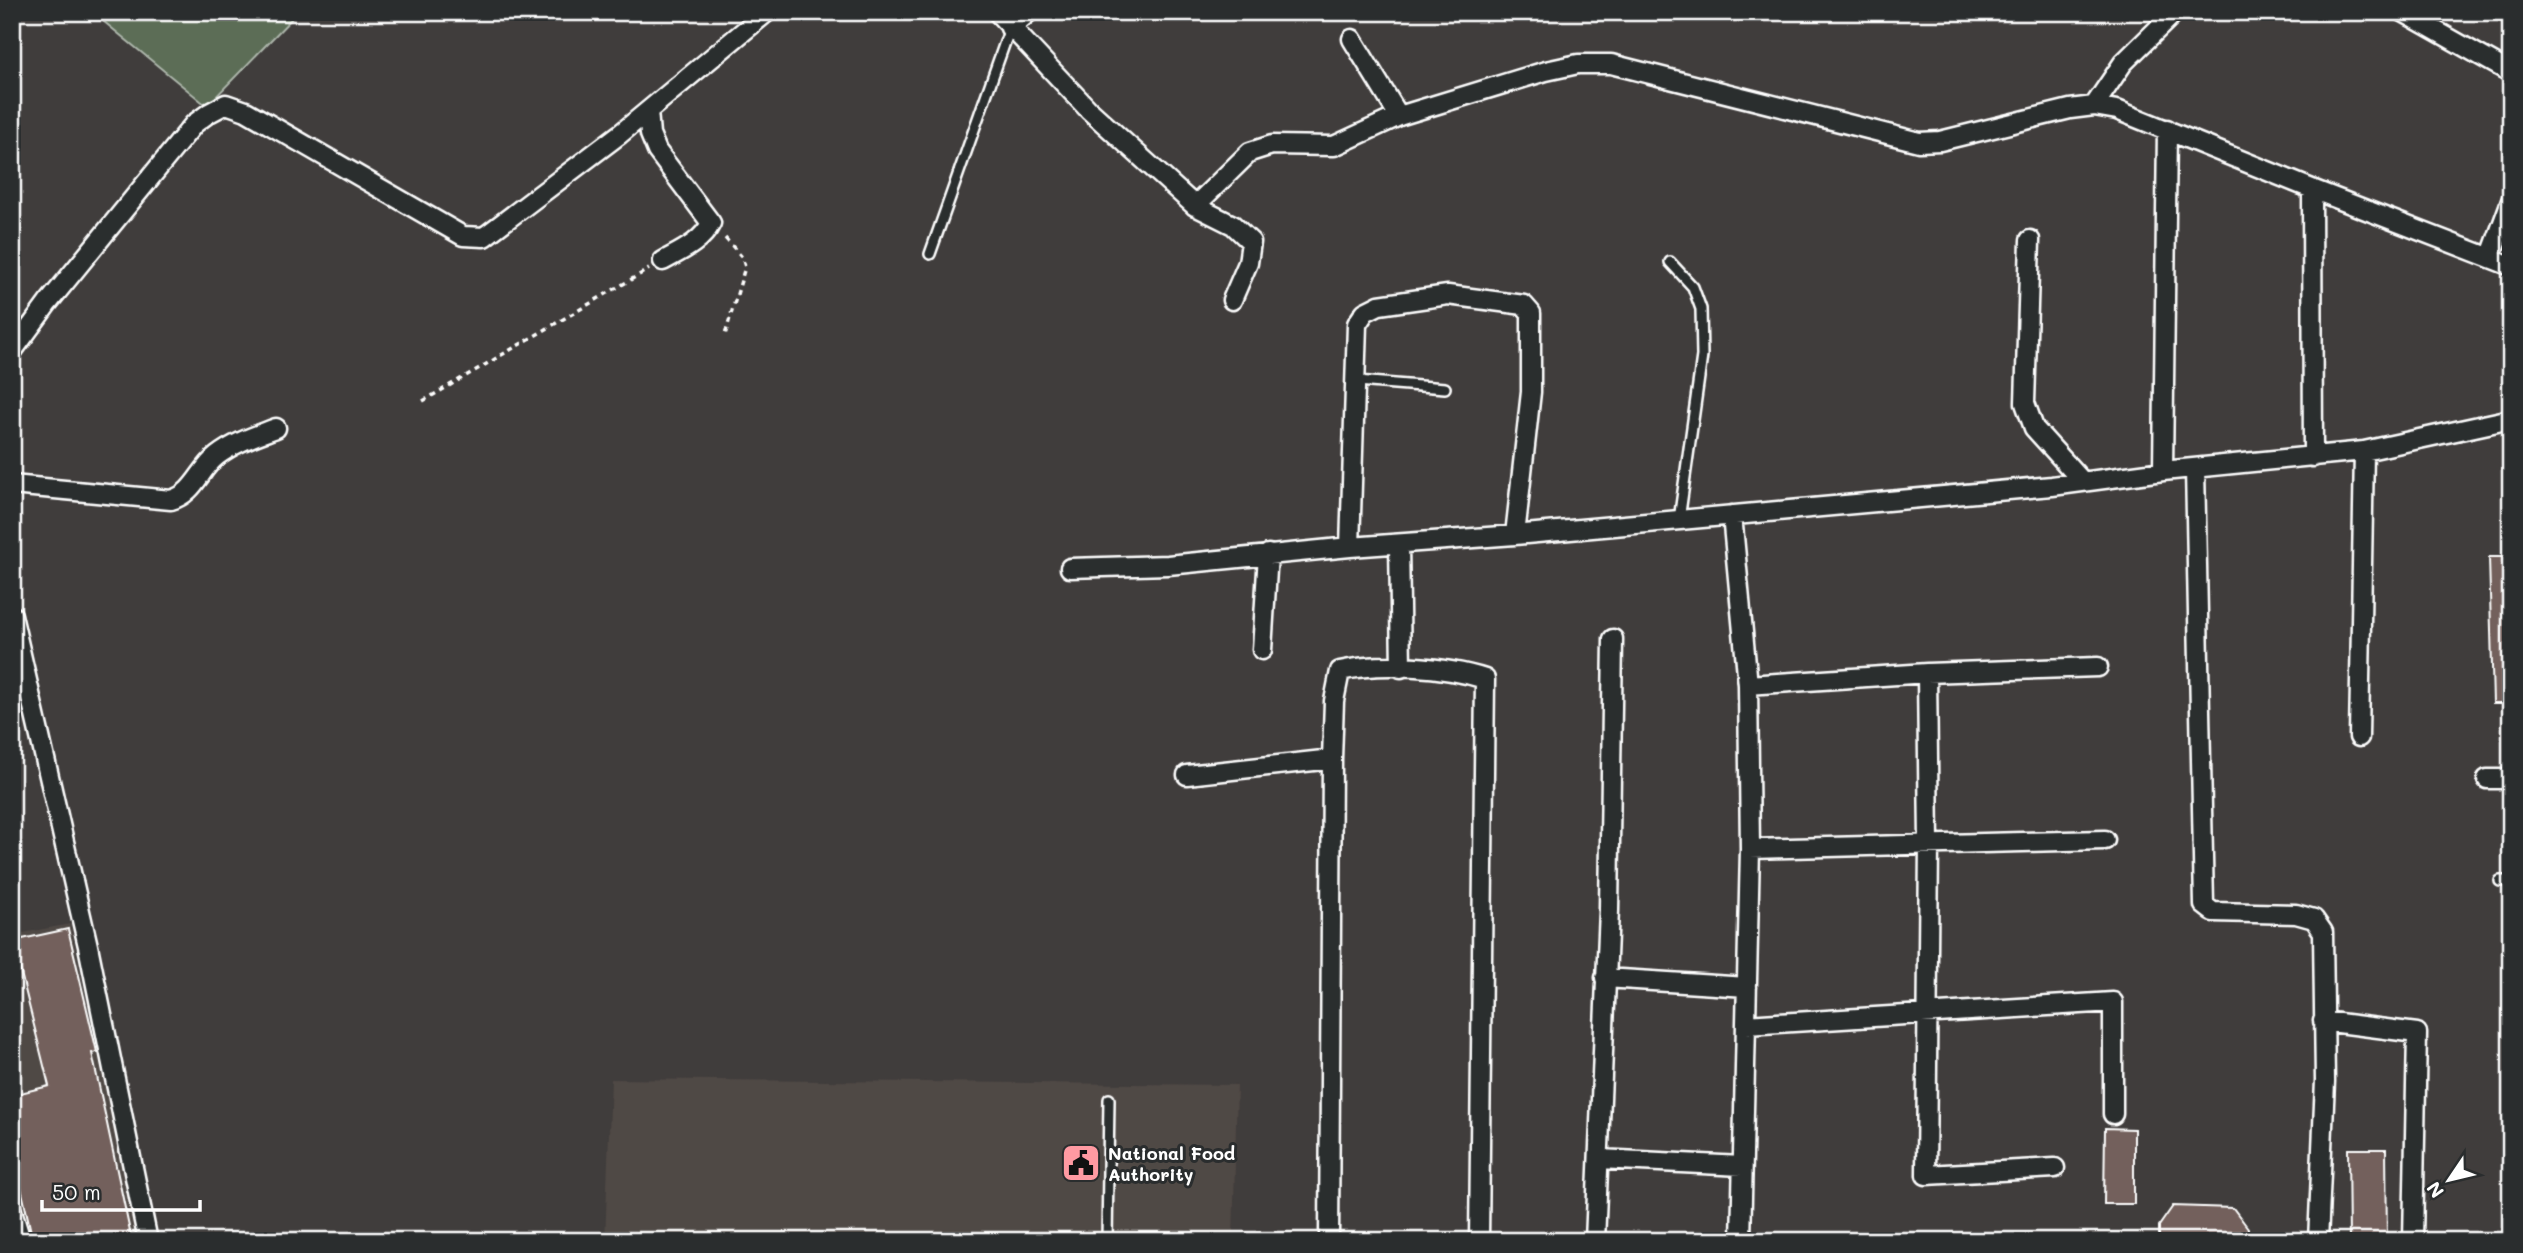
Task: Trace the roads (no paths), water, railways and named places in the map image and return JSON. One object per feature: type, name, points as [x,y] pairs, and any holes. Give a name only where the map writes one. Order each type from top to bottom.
[{"type":"street","points":[[12,352],[48,303],[194,124],[226,104],[246,111],[463,236],[484,237],[610,142],[767,12]]},
{"type":"street","points":[[997,12],[1089,110],[1195,206],[1233,225],[1251,242],[1248,263],[1232,300]]},
{"type":"street","points":[[1010,28],[1030,12]]},
{"type":"street","points":[[2094,106],[2123,63],[2175,12]]},
{"type":"street","points":[[2403,12],[2511,73]]},
{"type":"street","points":[[1352,39],[1399,116]]},
{"type":"street","points":[[1195,206],[1250,152],[1272,145],[1334,146],[1399,116],[1546,71],[1578,64],[1611,64],[1919,142],[1940,141],[2070,109],[2094,106],[2117,110],[2511,266]]},
{"type":"street","points":[[648,111],[650,134],[657,151],[711,223],[707,232],[698,240],[663,261]]},
{"type":"street","points":[[2163,471],[2167,129]]},
{"type":"street","points":[[2312,189],[2313,457]]},
{"type":"street","points":[[2490,258],[2511,201]]},
{"type":"street","points":[[2030,240],[2025,403],[2034,428],[2082,481]]},
{"type":"street","points":[[1350,547],[1357,324],[1365,312],[1379,304],[1448,295],[1524,305],[1531,313],[1531,392],[1515,535]]},
{"type":"street","points":[[1070,568],[1168,565],[2082,481],[2364,451],[2511,419]]},
{"type":"street","points":[[12,485],[171,500],[181,497],[191,489],[215,458],[237,442],[276,428]]},
{"type":"street","points":[[2359,737],[2364,451]]},
{"type":"street","points":[[2195,468],[2204,905],[2213,912],[2296,914],[2314,919],[2323,932],[2325,1081],[2318,1241]]},
{"type":"street","points":[[1732,515],[1748,685],[1749,849],[1741,1241]]},
{"type":"street","points":[[1399,544],[1401,668]]},
{"type":"street","points":[[1262,650],[1268,554]]},
{"type":"street","points":[[12,615],[88,946],[148,1241]]},
{"type":"street","points":[[1595,1241],[1609,897],[1613,639]]},
{"type":"street","points":[[1329,1241],[1334,701],[1340,671],[1363,666],[1460,671],[1485,679],[1479,1241]]},
{"type":"street","points":[[1748,685],[1927,673],[2098,667]]},
{"type":"street","points":[[1927,673],[1929,843],[1926,1175],[2055,1168]]},
{"type":"street","points":[[1188,775],[1332,759]]},
{"type":"street","points":[[2487,779],[2511,779]]},
{"type":"street","points":[[1749,849],[2105,841]]},
{"type":"street","points":[[1605,978],[1747,987]]},
{"type":"street","points":[[1746,1025],[2113,1002],[2113,1114]]},
{"type":"street","points":[[2323,1021],[2417,1032],[2413,1241]]},
{"type":"street","points":[[1599,1159],[1742,1166]]},
{"type":"lane","points":[[930,254],[1010,28]]},
{"type":"lane","points":[[1670,262],[1693,286],[1701,309],[1702,356],[1679,520]]},
{"type":"lane","points":[[1357,381],[1445,388]]},
{"type":"lane","points":[[2500,881],[2511,881]]},
{"type":"lane","points":[[1107,1241],[1110,1099]]},
{"type":"lane","points":[[12,1196],[26,1241]]},
{"type":"place","name":"National Food Authority","points":[[1081,1163]]}]
